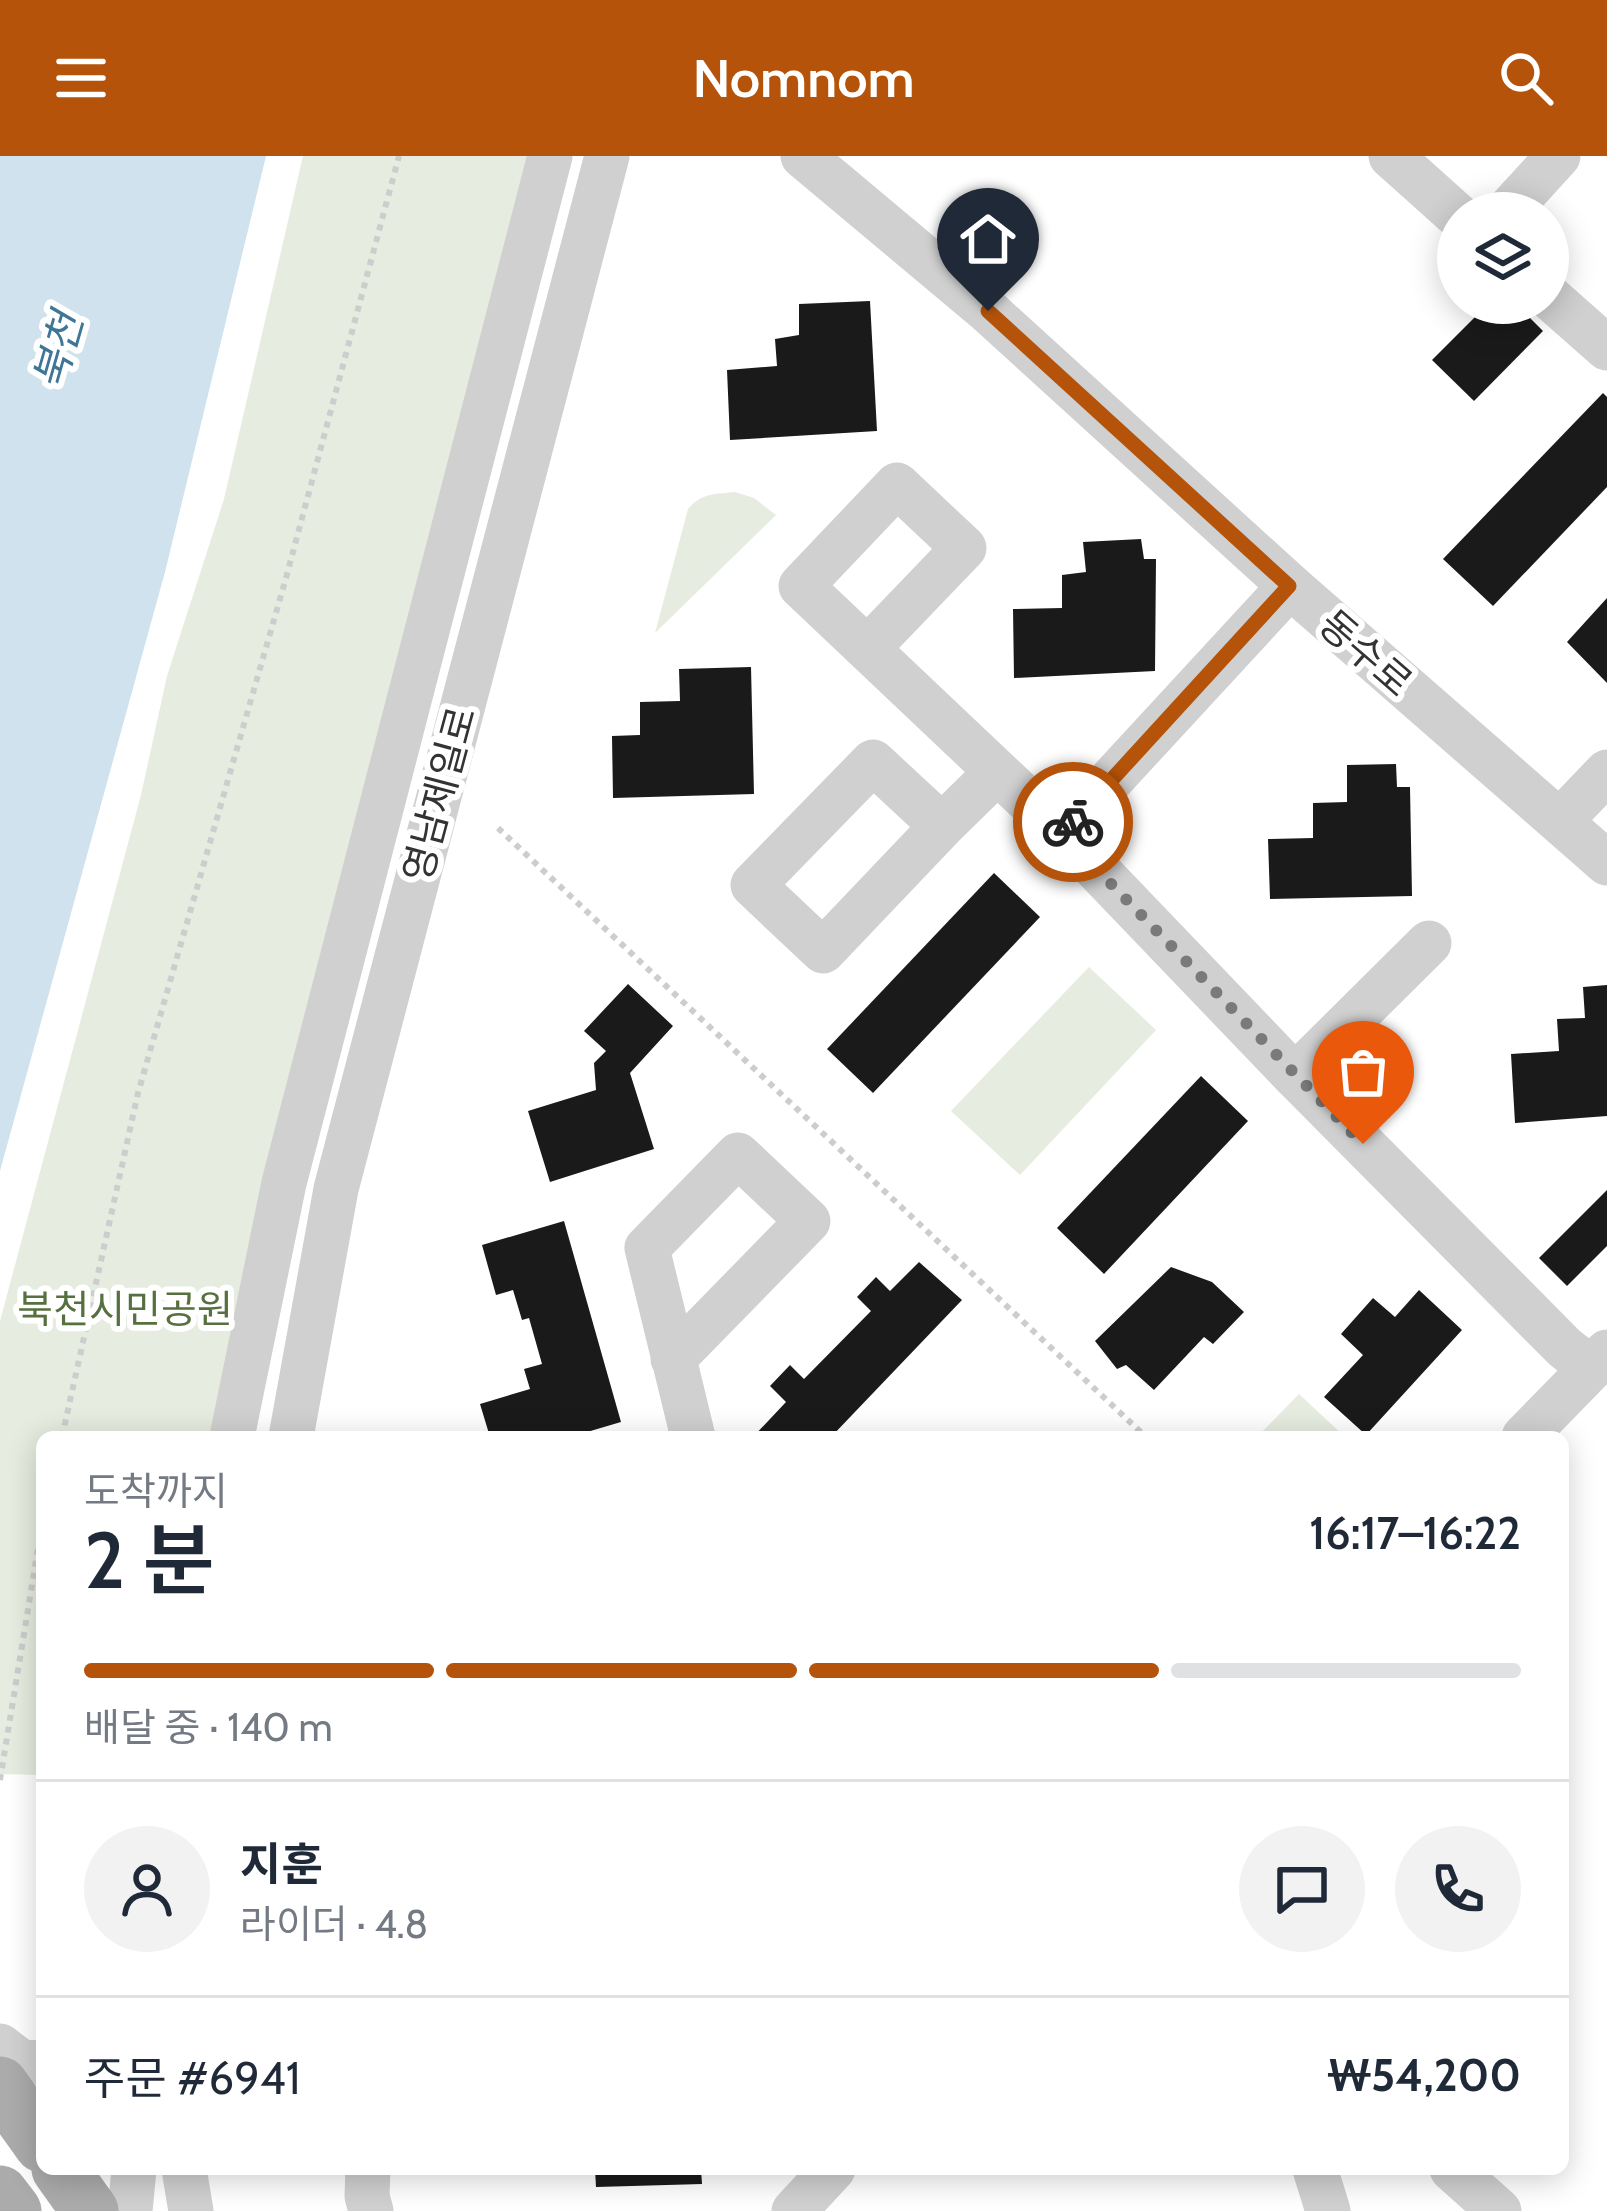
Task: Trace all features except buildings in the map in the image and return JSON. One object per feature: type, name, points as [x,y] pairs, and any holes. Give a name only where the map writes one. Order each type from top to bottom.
[{"type":"main road","points":[[0,2085],[36,2136]]},
{"type":"main road","points":[[64,2175],[90,2211]]},
{"type":"main road","points":[[0,2194],[13,2211]]},
{"type":"street","name":"영남제일로","points":[[233,1431],[284,1183],[550,156]]},
{"type":"street","name":"영남제일로","points":[[292,1431],[335,1189],[608,156]]},
{"type":"street","name":"동수로","points":[[803,156],[988,311],[1289,586],[1607,863]]},
{"type":"street","points":[[1390,156],[1437,197]]},
{"type":"street","points":[[1525,192],[1558,156]]},
{"type":"street","points":[[1569,315],[1607,348]]},
{"type":"street","points":[[1062,833],[1289,586]]},
{"type":"street","points":[[868,648],[1062,833],[1565,1348],[1603,1358]]},
{"type":"street","points":[[942,826],[997,772]]},
{"type":"street","points":[[1560,821],[1607,772]]},
{"type":"street","points":[[1295,1076],[1429,943]]},
{"type":"street","points":[[1530,1431],[1603,1358]]},
{"type":"street","points":[[673,1359],[691,1431]]},
{"type":"street","points":[[0,2046],[21,2062],[36,2063]]},
{"type":"street","points":[[130,2211],[133,2175]]},
{"type":"street","points":[[179,2211],[183,2175]]},
{"type":"street","points":[[185,2175],[191,2211]]},
{"type":"street","points":[[368,2175],[371,2211]]},
{"type":"street","points":[[794,2211],[827,2175]]},
{"type":"street","points":[[1317,2175],[1328,2211]]},
{"type":"street","points":[[1459,2175],[1499,2211]]},
{"type":"path","points":[[63,1431],[139,1094],[274,621],[399,156]]},
{"type":"path","points":[[498,828],[1140,1431]]},
{"type":"path","points":[[0,1780],[36,1561]]},
{"type":"green space","name":"북천시민공원","points":[[303,156],[544,156],[215,1431],[36,1431],[36,1775],[0,1774],[0,1321],[141,795],[167,676],[224,499]]},
{"type":"green space","points":[[735,492],[754,498],[776,515],[655,633],[688,509],[704,497]]},
{"type":"green space","points":[[1089,967],[1156,1030],[1020,1175],[951,1111]]},
{"type":"green space","points":[[1299,1394],[1339,1431],[1263,1431]]},
{"type":"water","name":"북천","points":[[0,156],[266,156],[165,572],[0,1171]]},
{"type":"way so far","points":[[1073,822],[1062,833],[1363,1144]]},
{"type":"route","points":[[988,311],[1289,586],[1073,822]]}]
